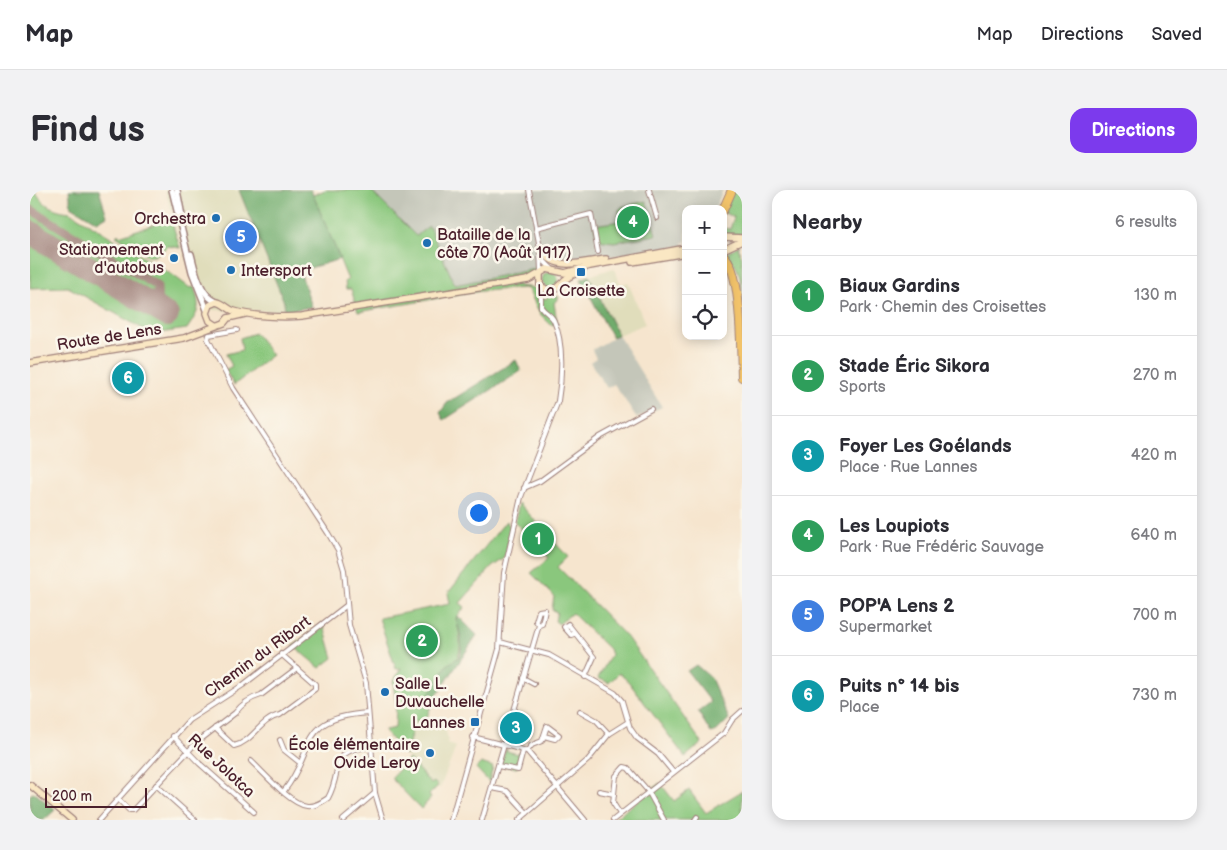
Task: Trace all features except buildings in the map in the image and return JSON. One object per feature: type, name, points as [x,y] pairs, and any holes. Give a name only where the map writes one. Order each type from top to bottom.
[{"type":"highway","points":[[725,205],[732,190]]},
{"type":"highway","points":[[727,256],[733,264],[738,283],[742,377]]},
{"type":"main road","points":[[727,238],[740,240]]},
{"type":"main road","points":[[727,250],[740,240]]},
{"type":"main road","points":[[540,248],[547,259],[560,264],[607,259],[615,261]]},
{"type":"main road","points":[[192,336],[204,327],[208,318],[207,310],[217,302],[249,313],[286,317],[302,316],[516,282],[534,278],[554,270],[565,273],[615,261],[682,249]]},
{"type":"main road","points":[[516,282],[552,291],[568,276],[590,269],[682,254]]},
{"type":"main road","points":[[554,270],[559,276],[560,282]]},
{"type":"main road","points":[[540,274],[540,287]]},
{"type":"main road","points":[[227,307],[228,318]]},
{"type":"main road","points":[[208,318],[218,324],[228,318],[249,313]]},
{"type":"main road","name":"Route de Lens","points":[[30,363],[192,336],[218,324]]},
{"type":"main road","points":[[30,785],[72,820]]},
{"type":"street","points":[[172,190],[192,272],[207,310]]},
{"type":"street","points":[[177,190],[197,275],[209,298],[217,302]]},
{"type":"street","points":[[529,190],[540,248],[540,274]]},
{"type":"street","points":[[649,190],[657,218]]},
{"type":"street","points":[[536,228],[590,214],[598,252]]},
{"type":"street","points":[[541,258],[554,270]]},
{"type":"street","points":[[451,820],[500,642],[504,573],[524,488],[551,419],[560,388],[561,354],[556,325],[553,318],[542,307],[540,287]]},
{"type":"street","points":[[542,299],[552,291]]},
{"type":"street","points":[[218,324],[222,332]]},
{"type":"street","points":[[237,330],[209,335],[207,338],[223,369],[338,550],[347,584],[347,604],[351,634],[365,677],[375,793],[383,820]]},
{"type":"street","points":[[524,488],[540,481],[600,437],[652,409]]},
{"type":"street","name":"Chemin du Ribart","points":[[99,820],[181,727],[243,685],[347,604]]},
{"type":"street","points":[[482,820],[539,625]]},
{"type":"street","points":[[574,634],[594,657],[585,677]]},
{"type":"street","points":[[500,642],[549,654],[615,693],[622,701],[628,722],[638,738],[658,754],[673,772]]},
{"type":"street","points":[[214,728],[234,746],[239,745],[255,733],[260,725],[274,716],[280,715],[315,689],[315,684],[282,654]]},
{"type":"street","points":[[118,799],[129,810],[133,810],[188,750],[214,728],[235,714],[239,708],[254,697],[261,695],[297,668]]},
{"type":"street","points":[[523,678],[534,684]]},
{"type":"street","points":[[580,711],[596,720],[609,734]]},
{"type":"street","points":[[613,820],[724,732],[736,715],[742,711]]},
{"type":"street","points":[[284,791],[310,737],[333,719],[352,713],[368,713]]},
{"type":"street","points":[[519,820],[558,788],[592,755],[609,734],[628,722]]},
{"type":"street","name":"Rue Jolotca","points":[[173,736],[254,812]]},
{"type":"street","points":[[498,766],[518,770],[525,751],[532,745],[542,741],[544,736]]},
{"type":"street","points":[[474,737],[525,751],[585,820]]},
{"type":"street","points":[[280,740],[284,750],[299,762]]},
{"type":"street","points":[[251,761],[298,803],[308,806],[318,804],[328,798],[332,791],[340,759],[344,753],[356,747],[371,747]]},
{"type":"street","points":[[620,814],[614,807],[614,794],[616,776],[624,767],[628,768],[648,792],[664,820]]},
{"type":"street","points":[[156,785],[195,820]]},
{"type":"street","points":[[492,788],[506,790],[527,813]]},
{"type":"street","points":[[599,791],[614,794]]},
{"type":"street","points":[[343,820],[375,793]]},
{"type":"shaded area","points":[[165,190],[239,190],[284,302],[285,311],[213,310],[200,303]]},
{"type":"shaded area","points":[[370,190],[723,190],[717,205],[682,205],[682,246],[564,263],[549,259],[539,264],[535,269],[455,286],[429,226],[416,237]]},
{"type":"shaded area","points":[[614,268],[621,285],[628,282],[645,324],[618,335],[589,276]]},
{"type":"shaded area","points":[[618,335],[662,407],[637,418],[614,384],[607,388],[590,362],[596,358],[592,350]]},
{"type":"shaded area","name":"École élémentaire Ovide Leroy","points":[[415,720],[445,728],[448,739],[447,743],[456,747],[440,788],[434,783],[432,785],[406,756]]},
{"type":"green space","points":[[30,190],[35,190],[42,200],[50,206],[70,212],[174,276],[190,288],[194,287],[198,300],[198,309],[187,329],[152,334],[68,287],[30,288]]},
{"type":"green space","points":[[69,190],[99,190],[107,216],[97,222],[71,206]]},
{"type":"green space","points":[[239,190],[311,190],[340,259],[300,271],[312,307],[285,311],[284,302]]},
{"type":"green space","points":[[325,190],[370,190],[416,236],[429,226],[455,285],[535,269],[539,264],[536,274],[518,279],[519,286],[535,288],[539,296],[546,299],[550,294],[559,297],[554,303],[557,322],[552,326],[540,314],[528,289],[524,288],[481,291],[358,312],[351,289],[346,289],[345,281],[348,280],[313,195]]},
{"type":"green space","points":[[734,190],[742,190],[742,234],[727,235],[727,229],[730,229],[734,217],[727,214],[727,206]]},
{"type":"green space","points":[[646,201],[656,235],[614,242],[597,240],[594,225],[621,221],[619,210],[622,207]]},
{"type":"green space","points":[[171,219],[180,248],[168,246],[155,256],[148,256],[116,236],[118,234],[119,236]]},
{"type":"green space","points":[[739,245],[738,249],[742,257],[742,304],[739,276],[734,264],[727,257],[727,253]]},
{"type":"green space","points":[[547,272],[553,272],[558,277],[556,286],[547,288],[542,283],[542,277]]},
{"type":"green space","points":[[589,276],[618,335],[612,337],[581,279]]},
{"type":"green space","points":[[255,333],[272,355],[234,385],[225,370],[232,366],[226,354],[242,350],[240,338]]},
{"type":"green space","points":[[516,360],[521,371],[444,420],[440,413],[447,403]]},
{"type":"green space","points":[[519,503],[568,557],[558,567],[626,636],[702,743],[685,757],[628,681],[619,673],[609,683],[598,678],[611,655],[609,649],[572,613],[559,624],[555,621],[557,612],[552,610],[554,596],[531,573],[549,558],[515,522]]},
{"type":"green space","points":[[506,521],[511,528],[505,558],[492,567],[460,603],[465,607],[456,618],[460,644],[459,653],[451,667],[429,694],[432,703],[425,723],[414,720],[406,756],[385,732],[385,730],[395,728],[396,706],[393,681],[401,668],[396,669],[379,618],[450,604],[448,593]]},
{"type":"green space","points":[[458,616],[477,635],[432,703],[429,694],[447,665],[459,657],[461,652],[461,638],[456,618]]},
{"type":"green space","points":[[323,623],[333,658],[320,668],[293,646]]},
{"type":"green space","points":[[696,665],[711,678],[729,719],[717,731],[711,733],[698,712],[711,702],[687,671]]},
{"type":"green space","points":[[506,748],[507,751],[518,754],[519,752],[521,754],[517,768],[502,766],[501,763]]},
{"type":"green space","points":[[409,759],[431,784],[434,782],[438,786],[429,795],[431,798],[421,809],[391,778]]},
{"type":"green space","points":[[481,763],[493,767],[489,782],[476,768]]},
{"type":"green space","points":[[660,783],[674,801],[689,790],[706,813],[742,791],[742,820],[613,820]]},
{"type":"green space","points":[[34,792],[55,810],[44,820],[30,820],[30,795]]},
{"type":"taxiway","points":[[30,209],[157,286],[158,310]]},
{"type":"runway","points":[[30,232],[167,315]]},
{"type":"place","name":"Orchestra","points":[[216,218]]},
{"type":"place","name":"Les Loupiots","points":[[633,222]]},
{"type":"place","name":"POP'A Lens 2","points":[[241,237]]},
{"type":"place","name":"Bataille de la côte 70 (Août 1917)","points":[[427,243]]},
{"type":"place","name":"Stationnement d'autobus","points":[[174,258]]},
{"type":"place","name":"Intersport","points":[[231,270]]},
{"type":"place","name":"La Croisette","points":[[581,272]]},
{"type":"place","name":"Puits n° 14 bis","points":[[128,378]]},
{"type":"place","name":"Biaux Gardins","points":[[538,539]]},
{"type":"place","name":"Stade Éric Sikora","points":[[422,641]]},
{"type":"place","name":"Salle L. Duvauchelle","points":[[385,692]]},
{"type":"place","name":"Lannes","points":[[475,722]]},
{"type":"place","name":"Foyer Les Goélands","points":[[516,728]]},
{"type":"place","name":"École élémentaire Ovide Leroy","points":[[430,753]]}]
